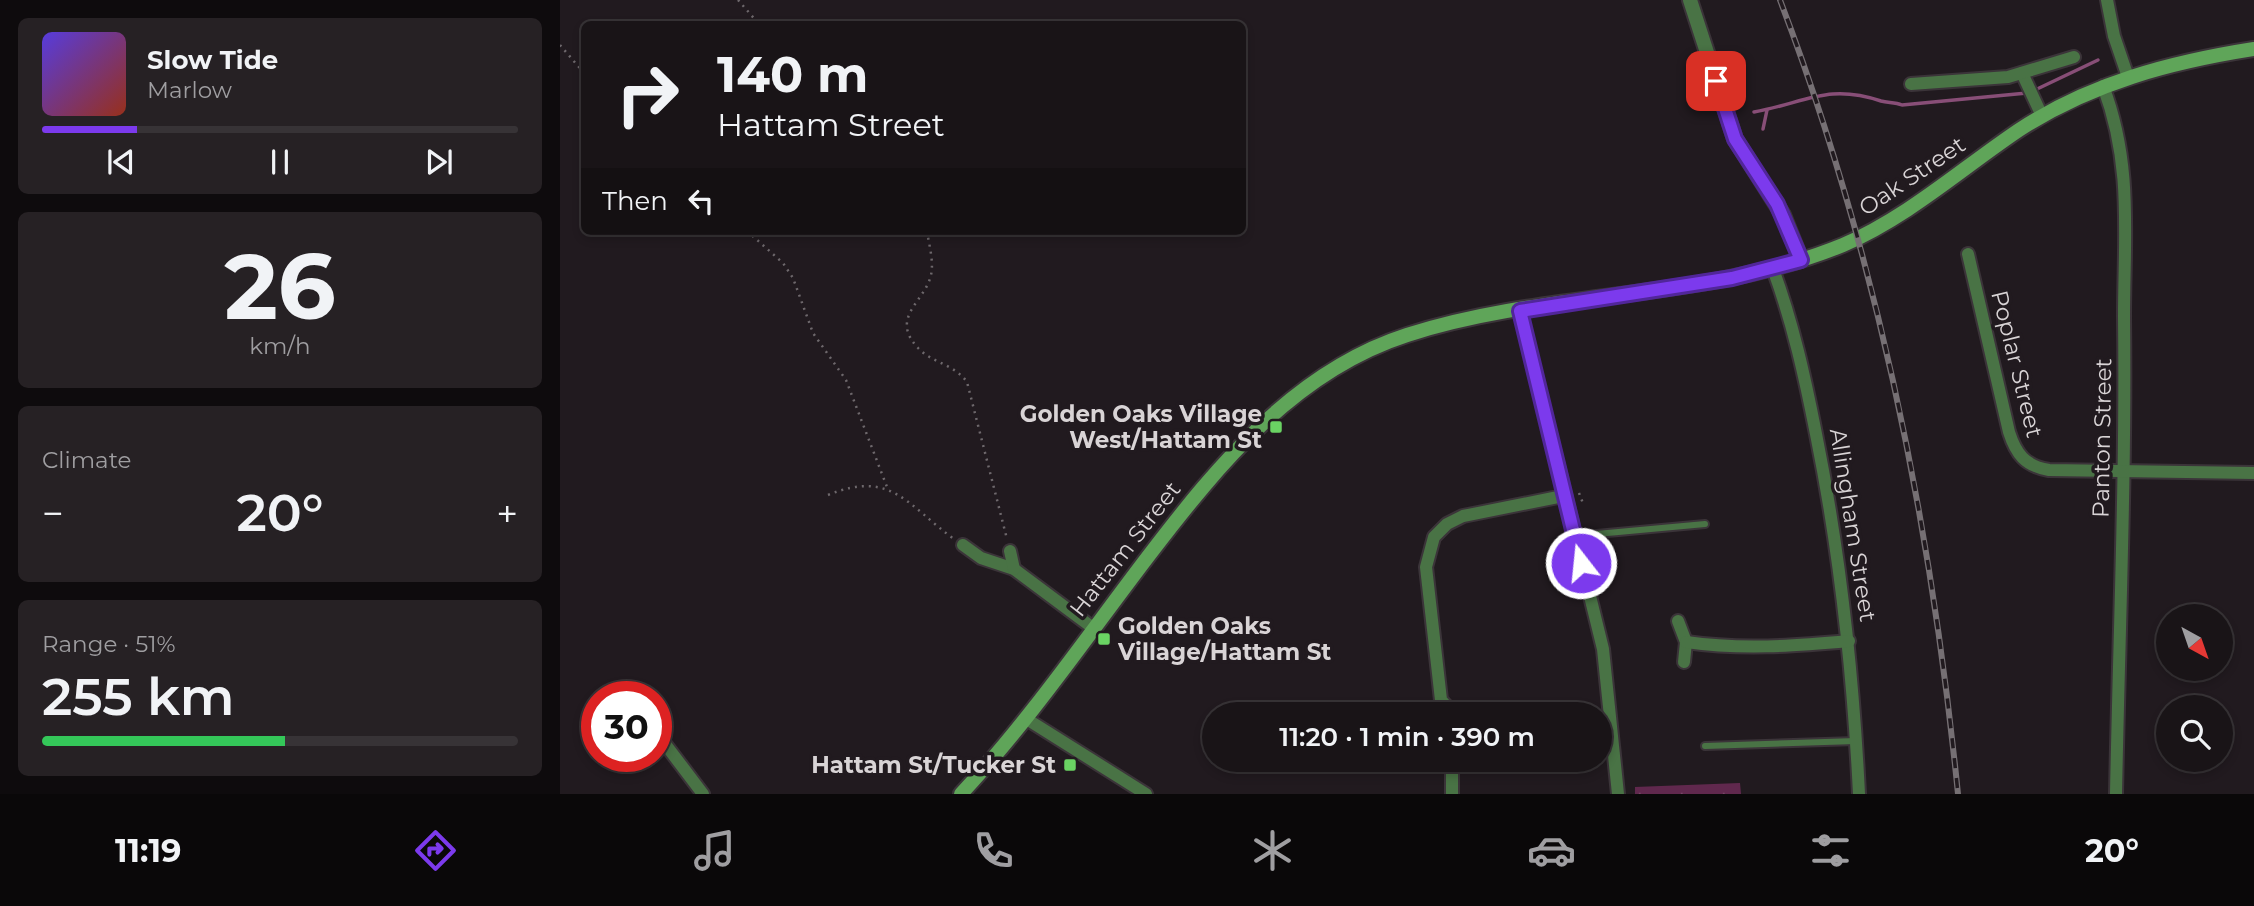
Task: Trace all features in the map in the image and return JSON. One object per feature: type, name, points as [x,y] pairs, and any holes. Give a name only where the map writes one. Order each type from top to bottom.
[{"type":"main road","name":"Oak Street","points":[[1801,260],[1857,239],[1889,222],[2042,116],[2103,86],[2181,62],[2254,49]]},
{"type":"main road","name":"Hattam Street","points":[[961,794],[1025,718],[1211,475],[1266,420],[1349,360],[1387,342],[1448,324],[1773,269],[1801,260]]},
{"type":"street","points":[[1690,0],[1735,139],[1777,204],[1801,260]]},
{"type":"street","points":[[2107,0],[2114,36],[2128,77]]},
{"type":"street","points":[[1911,84],[1962,82],[2022,74],[2074,57]]},
{"type":"street","points":[[2022,74],[2042,116]]},
{"type":"street","name":"Panton Street","points":[[2103,86],[2119,133],[2124,177],[2124,471],[2116,794]]},
{"type":"street","name":"Poplar Street","points":[[1968,254],[2016,451],[2029,465],[2039,468],[2254,473]]},
{"type":"street","name":"Allingham Street","points":[[1773,269],[1796,342],[1839,560],[1849,641],[1859,794]]},
{"type":"street","points":[[1520,311],[1563,496],[1603,649],[1604,702]]},
{"type":"street","points":[[1443,702],[1426,567],[1434,537],[1447,524],[1463,516],[1563,496]]},
{"type":"street","points":[[963,545],[981,558],[1014,569],[1093,628]]},
{"type":"street","points":[[1010,551],[1014,569]]},
{"type":"street","points":[[1678,621],[1686,642],[1684,662]]},
{"type":"street","points":[[1686,642],[1728,648],[1763,648],[1849,641]]},
{"type":"street","points":[[1025,718],[1146,794]]},
{"type":"street","points":[[672,753],[703,794]]},
{"type":"street","points":[[1612,761],[1618,794]]},
{"type":"street","points":[[1451,772],[1452,794]]},
{"type":"lane","points":[[1573,536],[1705,524]]},
{"type":"lane","points":[[1705,746],[1856,741]]},
{"type":"path","points":[[738,0],[756,21]]},
{"type":"path","points":[[560,45],[581,69]]},
{"type":"path","points":[[752,235],[783,263],[793,278],[813,332],[846,380],[887,487],[963,545]]},
{"type":"path","points":[[928,235],[931,277],[910,310],[907,327],[919,349],[953,368],[967,382],[1010,551]]},
{"type":"path","points":[[828,495],[850,486],[887,487]]},
{"type":"green space","points":[[1740,783],[1741,794],[1635,794],[1635,787]]},
{"type":"waterway","points":[[2035,90],[2098,60]]},
{"type":"waterway","points":[[1754,112],[1831,94],[1862,96],[1902,105],[2027,93]]},
{"type":"waterway","points":[[1763,129],[1767,110]]},
{"type":"railway","points":[[1780,0],[1845,193],[1895,391],[1932,592],[1958,794]]},
{"type":"place","name":"Golden Oaks Village West/Hattam St","points":[[1276,427]]},
{"type":"place","name":"Golden Oaks Village/Hattam St","points":[[1104,639]]},
{"type":"place","name":"Hattam St/Tucker St","points":[[1070,765]]},
{"type":"route","points":[[1581,563],[1557,473],[1520,311],[1732,278],[1801,260],[1777,204],[1735,139],[1716,81]]}]
